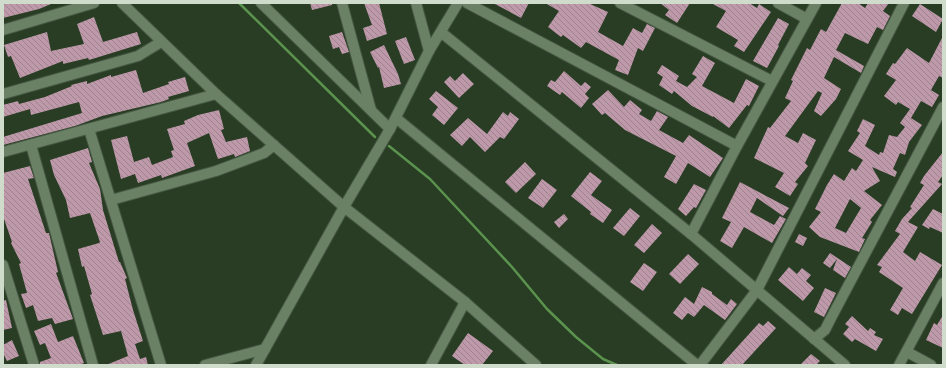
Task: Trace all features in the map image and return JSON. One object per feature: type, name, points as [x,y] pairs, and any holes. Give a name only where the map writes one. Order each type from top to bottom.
[{"type":"street","points":[[3,30],[94,3]]},
{"type":"street","points":[[122,3],[216,94],[344,208],[465,302],[535,365]]},
{"type":"street","points":[[261,3],[390,129]]},
{"type":"street","points":[[342,3],[371,110]]},
{"type":"street","points":[[416,3],[430,51]]},
{"type":"street","points":[[256,365],[390,129],[430,51],[442,33],[458,3]]},
{"type":"street","points":[[467,3],[737,146]]},
{"type":"street","points":[[620,3],[772,81]]},
{"type":"street","points":[[778,3],[807,19]]},
{"type":"street","points":[[691,234],[772,81],[816,3]]},
{"type":"street","points":[[700,365],[757,290],[904,3]]},
{"type":"street","points":[[442,33],[691,234],[845,365]]},
{"type":"street","points":[[3,94],[138,56],[161,42]]},
{"type":"street","points":[[357,97],[364,85]]},
{"type":"street","points":[[3,152],[216,94]]},
{"type":"street","points":[[814,339],[825,330],[943,106]]},
{"type":"street","points":[[396,118],[697,365]]},
{"type":"street","points":[[89,129],[162,365]]},
{"type":"street","points":[[31,145],[93,365]]},
{"type":"street","points":[[111,200],[216,171],[264,153],[274,145]]},
{"type":"street","points":[[3,265],[34,365]]},
{"type":"street","points":[[899,365],[943,283]]},
{"type":"street","points":[[431,365],[465,302]]},
{"type":"street","points":[[205,365],[266,349]]},
{"type":"street","points":[[907,352],[931,365]]},
{"type":"building","points":[[3,3],[51,4],[39,9],[3,18]]},
{"type":"building","points":[[310,3],[332,3],[332,5],[312,10]]},
{"type":"building","points":[[364,3],[379,3],[387,34],[367,41],[363,28],[372,25]]},
{"type":"building","points":[[493,3],[529,3],[521,18]]},
{"type":"building","points":[[545,3],[588,3],[608,12],[598,32],[623,46],[633,28],[642,33],[647,24],[655,28],[643,51],[638,48],[628,75],[615,70],[619,60],[586,42],[581,48],[563,35],[561,37],[548,27],[559,11]]},
{"type":"building","points":[[660,3],[690,3],[677,23],[665,15],[669,10]]},
{"type":"building","points":[[711,3],[749,3],[757,8],[759,4],[771,12],[744,52],[734,46],[738,40],[716,27],[726,11]]},
{"type":"building","points":[[842,3],[858,3],[865,8],[868,3],[889,3],[883,11],[890,16],[883,30],[877,27],[868,44],[845,33],[836,50],[864,66],[861,73],[834,57],[824,78],[841,89],[836,99],[821,116],[814,111],[822,93],[818,91],[785,136],[798,143],[803,133],[816,140],[805,163],[808,166],[795,182],[798,184],[790,196],[775,187],[784,173],[754,158],[768,127],[770,128],[791,101],[785,98],[793,81],[791,80],[807,48],[810,50],[821,29],[826,32]]},
{"type":"building","points":[[920,4],[943,19],[936,32],[912,16]]},
{"type":"building","points":[[94,17],[103,42],[137,32],[141,44],[89,60],[88,58],[63,64],[63,61],[20,78],[11,56],[8,57],[4,45],[47,32],[51,51],[84,44],[77,24]]},
{"type":"building","points":[[778,18],[789,24],[767,68],[753,61]]},
{"type":"building","points":[[342,32],[349,52],[342,54],[339,47],[333,49],[329,36]]},
{"type":"building","points":[[943,36],[943,78],[939,76],[931,90],[939,95],[932,107],[921,101],[911,118],[922,125],[909,142],[905,155],[900,153],[893,169],[897,172],[895,177],[872,167],[880,181],[864,191],[882,205],[870,220],[872,222],[862,238],[865,239],[859,252],[820,237],[809,227],[821,212],[815,209],[834,174],[844,181],[852,168],[856,171],[863,160],[848,151],[860,133],[857,131],[863,119],[875,125],[865,146],[879,155],[880,152],[883,153],[889,135],[897,137],[905,127],[900,123],[910,109],[898,102],[896,105],[884,96],[896,80],[886,74],[893,63],[895,64],[907,48],[929,63]],"holes":[[[850,199],[861,208],[846,233],[835,228]]]},
{"type":"building","points":[[406,37],[415,60],[404,64],[395,41]]},
{"type":"building","points":[[384,45],[398,74],[401,84],[384,88],[379,67],[378,68],[370,52]]},
{"type":"building","points":[[703,56],[715,63],[702,86],[734,103],[746,79],[759,86],[749,106],[747,105],[729,128],[713,116],[692,106],[674,91],[672,94],[659,85],[663,77],[657,73],[662,65],[679,76],[676,81],[687,87],[697,77],[692,74]]},
{"type":"building","points":[[136,70],[143,93],[169,84],[168,82],[185,77],[189,91],[168,97],[169,99],[161,102],[102,116],[75,126],[3,145],[3,137],[82,113],[79,102],[31,115],[30,109],[3,117],[3,105],[18,101],[19,104],[45,97],[72,86],[71,85],[87,81],[87,84],[111,75],[111,77]]},
{"type":"building","points":[[564,71],[581,86],[585,82],[591,87],[585,94],[589,98],[581,108],[562,92],[560,95],[547,86],[551,80],[555,82]]},
{"type":"building","points":[[463,73],[474,84],[459,98],[444,82],[450,76],[455,81]]},
{"type":"building","points":[[608,90],[624,107],[630,100],[642,110],[639,114],[651,121],[657,111],[668,117],[659,130],[683,143],[689,135],[723,158],[710,177],[688,163],[676,184],[664,177],[676,156],[625,130],[605,113],[602,115],[592,104]]},
{"type":"building","points":[[436,91],[458,108],[444,125],[432,115],[438,107],[429,99]]},
{"type":"building","points":[[219,110],[224,129],[221,130],[226,142],[247,137],[250,151],[235,157],[234,154],[218,159],[209,133],[187,143],[195,166],[162,178],[161,175],[138,183],[135,174],[121,179],[111,140],[127,136],[134,162],[149,157],[152,165],[173,157],[171,151],[174,150],[167,129],[185,124],[184,121],[198,115]]},
{"type":"building","points":[[503,112],[508,116],[510,112],[519,119],[504,139],[500,137],[485,152],[470,137],[462,146],[450,135],[468,118],[487,134]]},
{"type":"building","points":[[88,148],[92,162],[89,163],[100,189],[103,210],[119,262],[127,278],[125,279],[143,341],[135,344],[140,359],[146,357],[148,365],[106,365],[128,356],[121,331],[103,335],[90,295],[92,294],[84,266],[82,267],[78,249],[100,242],[90,213],[70,218],[66,200],[54,175],[50,160]]},
{"type":"building","points":[[943,152],[943,175],[938,182],[942,184],[908,222],[918,227],[903,252],[915,261],[920,252],[942,265],[912,314],[902,308],[898,315],[890,310],[903,288],[879,272],[882,267],[877,265],[900,234],[895,231],[902,219],[912,208],[910,207],[924,185],[920,183],[924,176]]},
{"type":"building","points":[[525,162],[536,174],[516,193],[505,182]]},
{"type":"building","points":[[30,166],[34,178],[28,179],[46,233],[49,233],[58,272],[56,273],[73,319],[55,324],[52,318],[38,321],[33,305],[26,308],[21,294],[27,293],[19,264],[21,263],[11,243],[12,242],[3,216],[3,173]]},
{"type":"building","points":[[590,172],[602,181],[591,195],[612,210],[603,223],[590,214],[591,212],[571,196]]},
{"type":"building","points":[[542,179],[557,190],[543,208],[528,198]]},
{"type":"building","points":[[740,182],[789,208],[783,216],[757,198],[750,212],[774,225],[780,216],[786,219],[772,243],[744,227],[732,248],[720,241],[731,222],[722,218]]},
{"type":"building","points":[[694,184],[706,190],[696,208],[694,207],[686,216],[678,209]]},
{"type":"building","points":[[630,208],[640,216],[624,236],[613,228]]},
{"type":"building","points":[[933,209],[943,214],[943,233],[930,227],[929,229],[922,225]]},
{"type":"building","points":[[564,214],[568,219],[559,228],[554,222]]},
{"type":"building","points":[[652,224],[662,233],[644,253],[634,245]]},
{"type":"building","points":[[799,234],[807,238],[803,246],[795,242]]},
{"type":"building","points":[[830,253],[851,267],[845,278],[833,270],[837,259],[830,268],[823,263]]},
{"type":"building","points":[[688,254],[699,264],[680,284],[669,274]]},
{"type":"building","points":[[644,263],[657,272],[643,291],[630,282]]},
{"type":"building","points":[[789,267],[797,274],[802,268],[811,275],[806,281],[814,288],[803,301],[778,280]]},
{"type":"building","points":[[702,287],[712,292],[712,294],[727,305],[731,299],[737,304],[725,320],[704,305],[694,317],[688,313],[682,320],[673,313],[685,297],[694,304]]},
{"type":"building","points":[[825,288],[836,293],[824,317],[814,312]]},
{"type":"building","points":[[6,300],[12,328],[3,330],[3,301]]},
{"type":"building","points":[[943,315],[943,348],[926,340],[934,323],[937,325]]},
{"type":"building","points":[[852,316],[868,331],[870,328],[876,332],[874,335],[883,339],[876,351],[855,339],[852,342],[843,334],[849,327],[845,324]]},
{"type":"building","points":[[768,321],[776,328],[742,365],[721,365],[759,323],[763,326]]},
{"type":"building","points":[[51,324],[58,342],[73,336],[84,363],[79,365],[40,365],[40,362],[51,358],[45,343],[40,345],[34,331]]},
{"type":"building","points":[[468,333],[493,351],[482,365],[465,365],[452,356]]},
{"type":"building","points":[[12,340],[19,356],[7,361],[3,353],[3,345]]},
{"type":"building","points":[[811,354],[820,361],[816,365],[800,365]]},
{"type":"waterway","points":[[239,3],[375,137]]},
{"type":"waterway","points":[[389,146],[430,179],[512,267],[547,309],[576,337],[603,359],[617,365]]}]
